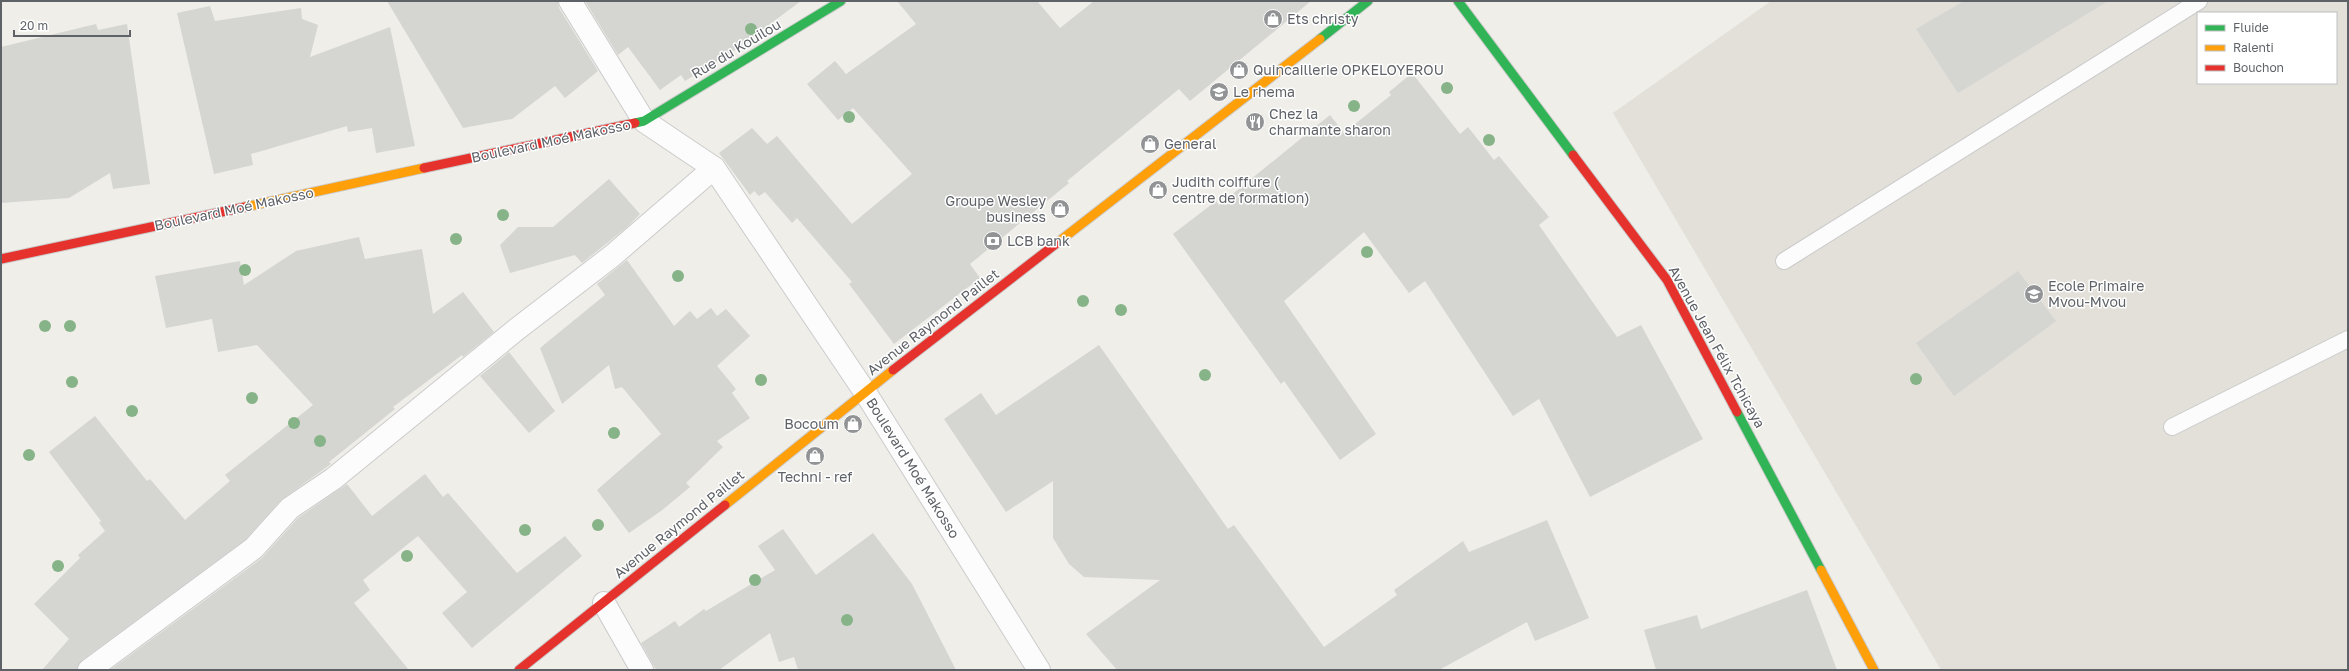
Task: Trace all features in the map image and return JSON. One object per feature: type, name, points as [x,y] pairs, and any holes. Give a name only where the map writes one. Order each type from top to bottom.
[{"type":"street","points":[[570,1],[644,121]]},
{"type":"street","name":"Rue du Kouilou","points":[[644,121],[841,1]]},
{"type":"street","name":"Avenue Raymond Paillet","points":[[519,670],[865,392],[1368,1]]},
{"type":"street","name":"Avenue Jean Félix Tchicaya","points":[[1458,1],[1667,280],[1874,670]]},
{"type":"street","name":"Boulevard Moé Makosso","points":[[1,259],[644,121],[714,168],[865,392],[1040,670]]},
{"type":"street","points":[[90,670],[254,548],[290,508],[333,479],[402,425],[517,329],[612,256],[714,168]]},
{"type":"street","points":[[604,602],[642,670]]},
{"type":"lane","points":[[1784,261],[2199,1]]},
{"type":"lane","points":[[2172,427],[2348,339]]},
{"type":"shaded area","name":"Ecole Primaire Mvou-Mvou","points":[[1771,1],[2348,1],[2348,670],[1941,670],[1613,113]]},
{"type":"building","points":[[387,1],[558,1],[559,8],[598,71],[565,98],[555,86],[512,119],[463,128]]},
{"type":"building","points":[[585,1],[801,1],[731,53],[685,81],[681,75],[660,90],[628,47],[618,55]]},
{"type":"building","points":[[897,1],[1037,1],[1060,28],[1094,1],[1311,1],[1190,101],[1179,89],[1067,181],[1069,183],[970,264],[980,278],[894,344],[849,284],[852,282],[797,218],[792,223],[765,192],[759,196],[754,191],[750,195],[719,153],[752,128],[767,144],[777,136],[852,224],[912,174],[853,108],[838,120],[807,84],[835,61],[846,74],[916,24]]},
{"type":"building","points":[[1964,1],[2108,1],[1958,93],[1916,29]]},
{"type":"building","points":[[210,6],[215,21],[301,8],[302,19],[318,25],[310,57],[390,27],[415,146],[376,153],[372,128],[348,132],[347,126],[251,154],[253,165],[214,174],[177,13]]},
{"type":"building","points":[[96,24],[98,30],[127,24],[150,184],[113,189],[110,173],[69,198],[1,203],[1,47]]},
{"type":"building","points":[[1412,73],[1460,134],[1468,127],[1494,160],[1499,156],[1549,217],[1539,225],[1617,337],[1641,325],[1703,439],[1590,497],[1539,399],[1513,416],[1425,281],[1409,293],[1364,232],[1284,301],[1376,434],[1340,460],[1284,381],[1281,384],[1173,234],[1216,201],[1219,205],[1330,115],[1344,133],[1391,95],[1389,92]]},
{"type":"building","points":[[609,179],[640,214],[626,228],[582,263],[575,255],[510,273],[500,245],[518,227],[553,227]]},
{"type":"building","points":[[359,237],[365,259],[422,249],[433,314],[463,292],[494,332],[463,357],[462,355],[393,407],[395,409],[329,462],[331,464],[281,500],[246,539],[82,660],[77,670],[42,670],[69,639],[34,604],[80,558],[78,555],[105,531],[99,523],[101,521],[49,452],[95,416],[147,481],[150,479],[185,520],[230,481],[225,475],[313,405],[257,345],[218,352],[212,319],[166,328],[155,276],[240,261],[244,285],[296,251]]},
{"type":"building","points":[[627,260],[674,326],[690,311],[697,319],[711,308],[717,316],[726,309],[750,336],[717,366],[736,389],[732,393],[750,418],[717,441],[723,447],[686,483],[690,487],[661,511],[629,533],[597,490],[661,434],[622,387],[615,389],[609,365],[562,404],[540,348],[605,295],[597,284]]},
{"type":"building","points":[[2018,271],[2056,321],[1954,396],[1916,343]]},
{"type":"building","points":[[1099,345],[1228,529],[1234,525],[1324,647],[1397,595],[1394,590],[1463,541],[1469,552],[1547,520],[1589,618],[1535,641],[1527,622],[1439,670],[1117,670],[1086,634],[1160,580],[1084,577],[1069,564],[1053,538],[1053,481],[1006,512],[944,419],[981,393],[996,415]]},
{"type":"building","points":[[509,352],[555,411],[529,433],[480,376]]},
{"type":"building","points":[[425,474],[443,497],[448,493],[517,573],[565,536],[582,556],[472,648],[442,613],[467,592],[418,536],[363,580],[370,590],[354,603],[409,670],[110,670],[262,558],[298,518],[347,484],[372,516]]},
{"type":"building","points":[[783,529],[816,575],[873,533],[912,584],[956,670],[798,670],[794,657],[779,662],[770,633],[719,670],[656,670],[641,643],[675,621],[679,627],[704,609],[706,611],[775,570],[758,546]]},
{"type":"building","points":[[1807,590],[1837,670],[1656,670],[1644,630],[1697,615],[1701,629]]},
{"type":"traffic: fast","points":[[635,123],[644,121],[841,1]]},
{"type":"traffic: fast","points":[[1320,39],[1368,1]]},
{"type":"traffic: fast","points":[[1458,1],[1573,155]]},
{"type":"traffic: fast","points":[[1737,412],[1821,570]]},
{"type":"traffic: slow","points":[[1057,243],[1320,39]]},
{"type":"traffic: slow","points":[[245,207],[424,168]]},
{"type":"traffic: slow","points":[[725,505],[893,370]]},
{"type":"traffic: slow","points":[[1821,570],[1874,670]]},
{"type":"traffic: jam","points":[[424,168],[635,123]]},
{"type":"traffic: jam","points":[[1573,155],[1667,280],[1737,412]]},
{"type":"traffic: jam","points":[[1,259],[245,207]]},
{"type":"traffic: jam","points":[[893,370],[1057,243]]},
{"type":"traffic: jam","points":[[519,670],[725,505]]},
{"type":"place","name":"Ets christy","points":[[1273,19]]},
{"type":"place","name":"Quincaillerie OPKELOYEROU","points":[[1239,70]]},
{"type":"place","name":"Le rhema","points":[[1219,92]]},
{"type":"place","name":"Chez la charmante sharon","points":[[1255,122]]},
{"type":"place","name":"General","points":[[1150,144]]},
{"type":"place","name":"Judith coiffure ( centre de formation)","points":[[1158,190]]},
{"type":"place","name":"Groupe Wesley business","points":[[1060,209]]},
{"type":"place","name":"LCB bank","points":[[993,241]]},
{"type":"place","name":"Ecole Primaire Mvou-Mvou","points":[[2034,294]]},
{"type":"place","name":"Bocoum","points":[[853,424]]},
{"type":"place","name":"Techni - ref","points":[[815,456]]}]
